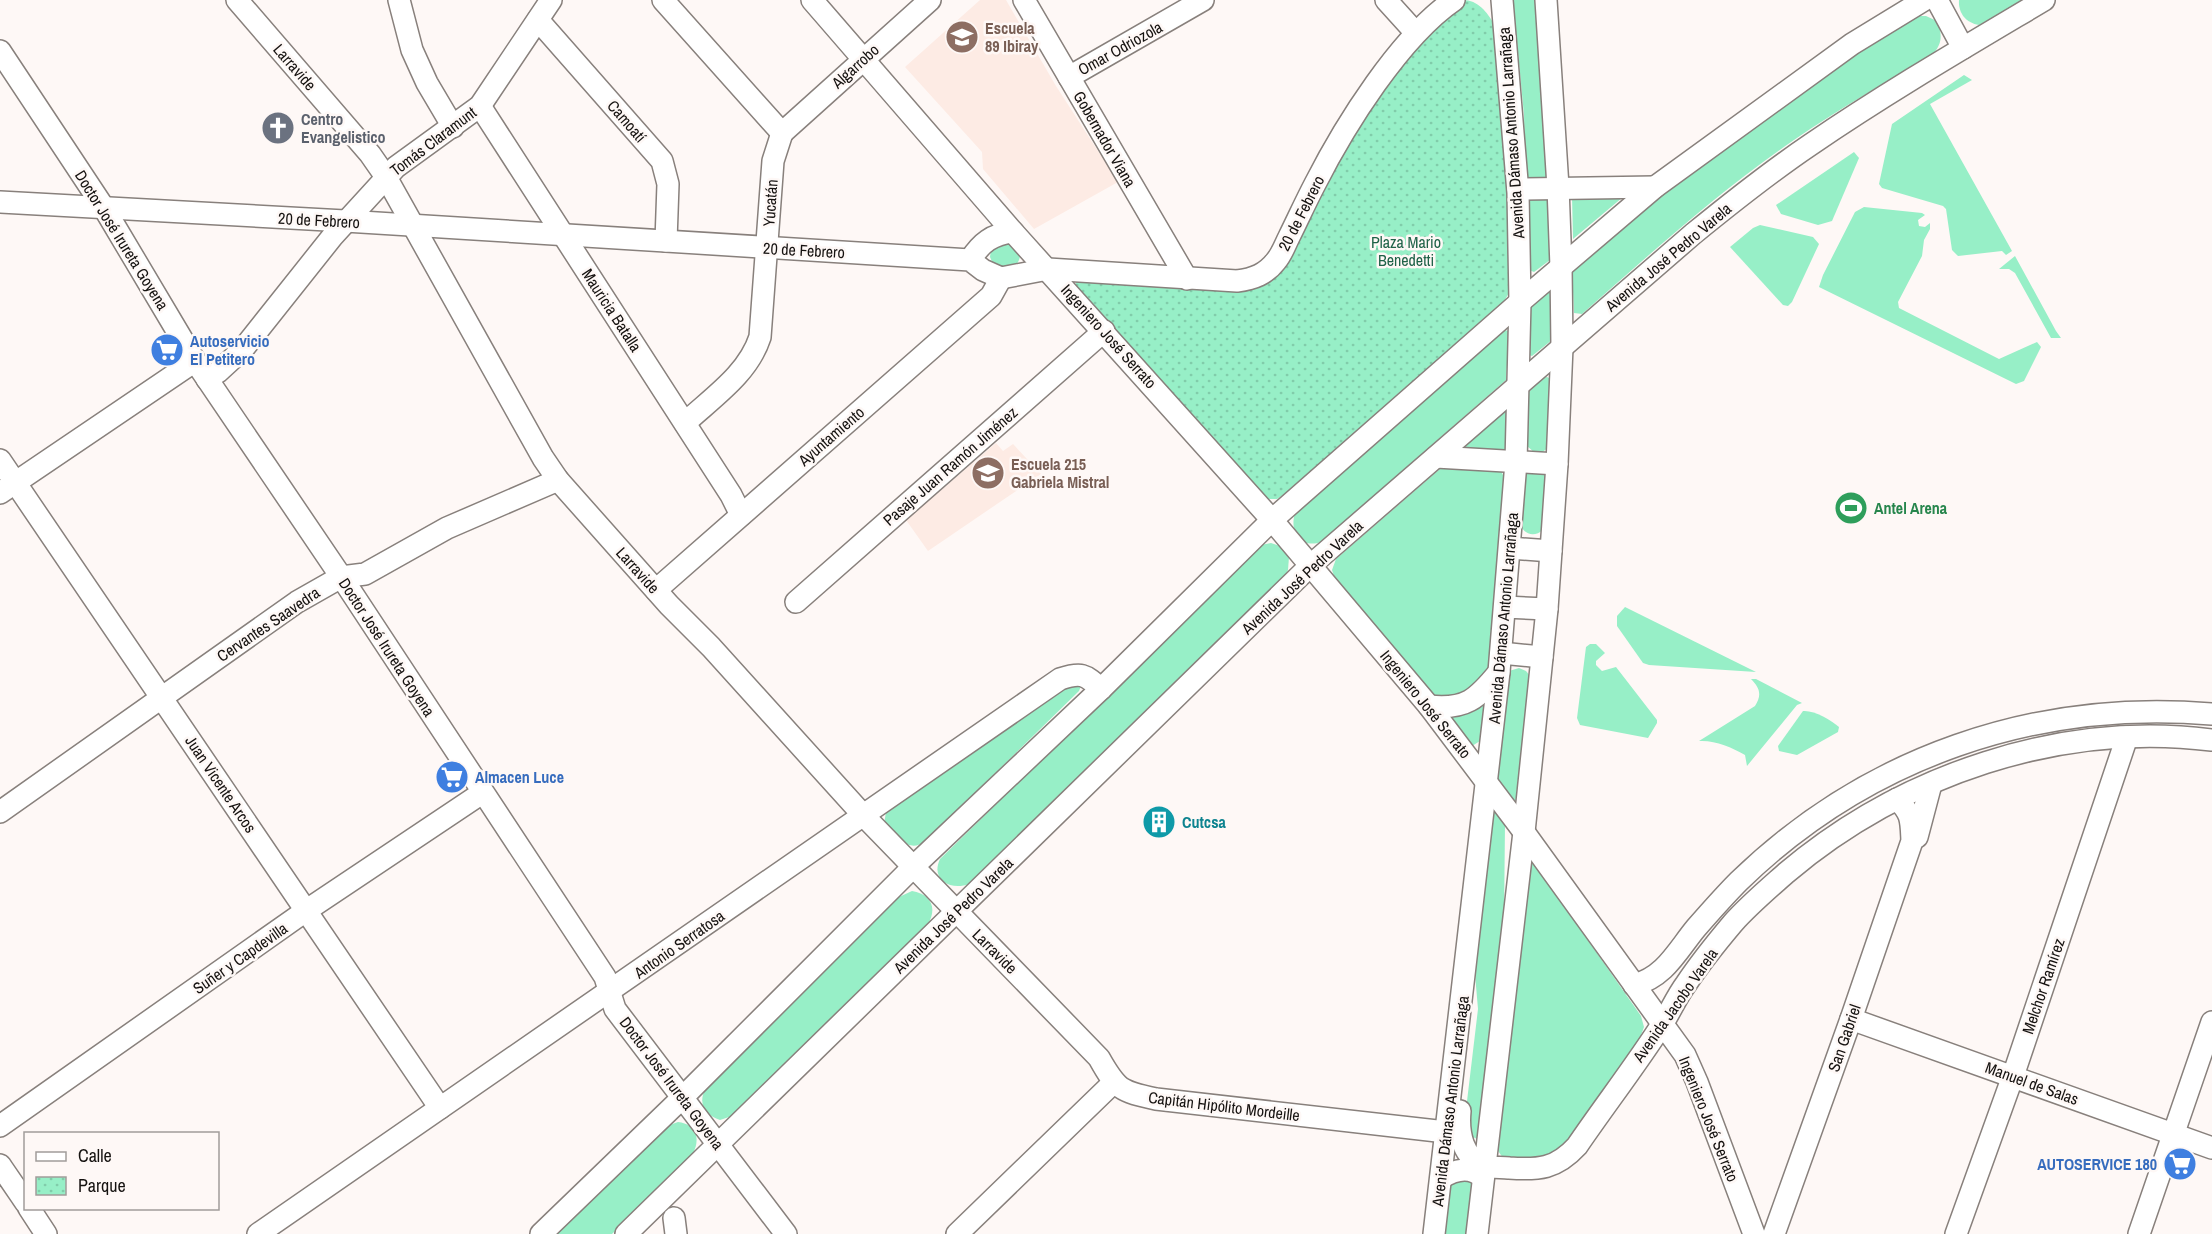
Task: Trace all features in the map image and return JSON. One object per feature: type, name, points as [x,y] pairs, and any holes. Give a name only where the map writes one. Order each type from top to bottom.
[{"type":"street","name":"Larravide","points":[[237,0],[370,154],[386,177],[543,458],[558,480],[863,815],[1099,1058],[1113,1083]]},
{"type":"street","points":[[399,0],[412,50],[427,83],[453,127]]},
{"type":"street","name":"Tomás Claramunt","points":[[7,488],[201,370],[218,372],[243,349],[345,221],[386,177],[396,167],[480,106],[551,0]]},
{"type":"street","points":[[663,0],[782,133]]},
{"type":"street","name":"Ingeniero José Serrato","points":[[812,0],[1013,232],[1311,565],[1429,706],[1486,780],[1685,1055],[1754,1234]]},
{"type":"street","name":"Algarrobo","points":[[782,133],[930,0]]},
{"type":"street","name":"Gobernador Viana","points":[[1024,0],[1187,279]]},
{"type":"street","name":"Omar Odriozola","points":[[1069,77],[1203,0]]},
{"type":"street","points":[[1386,0],[1415,32]]},
{"type":"street","name":"20 de Febrero","points":[[0,202],[970,260],[983,270],[1001,278],[1048,269],[1238,281],[1257,277],[1268,271],[1279,259],[1317,181],[1352,120],[1415,32],[1454,0]]},
{"type":"street","name":"Avenida Dámaso Antonio Larrañaga","points":[[1434,1234],[1500,662],[1516,462],[1520,302],[1518,189],[1502,0]]},
{"type":"street","points":[[1477,1234],[1524,832],[1547,609],[1557,464],[1562,347],[1561,267],[1546,0]]},
{"type":"street","points":[[541,1234],[683,1097],[914,867],[1101,689],[1272,520],[1655,187],[1852,44],[1924,0]]},
{"type":"street","points":[[1937,0],[1963,48]]},
{"type":"street","name":"Avenida José Pedro Varela","points":[[626,1234],[1311,565],[1693,234],[1740,196],[1817,140],[2044,0]]},
{"type":"street","name":"Camoatí","points":[[538,20],[662,162],[668,184],[666,241]]},
{"type":"street","name":"Doctor José Irureta Goyena","points":[[0,51],[104,208],[201,370],[605,977],[615,1009],[786,1234]]},
{"type":"street","name":"Mauricia Batalla","points":[[480,106],[731,495],[741,515]]},
{"type":"street","name":"Yucatán","points":[[685,423],[744,368],[755,353],[760,337],[773,161],[782,133]]},
{"type":"street","points":[[1518,189],[1655,187]]},
{"type":"street","points":[[970,260],[980,245],[1002,233],[1013,232]]},
{"type":"street","name":"Ayuntamiento","points":[[656,590],[991,296],[1001,278]]},
{"type":"street","name":"Pasaje Juan Ramón Jiménez","points":[[796,602],[1104,331]]},
{"type":"street","points":[[1436,457],[1557,464]]},
{"type":"street","name":"Juan Vicente Arcos","points":[[0,460],[7,488],[162,697],[440,1108]]},
{"type":"street","name":"Cervantes Saavedra","points":[[0,812],[297,602],[340,577],[364,574],[447,528],[558,480]]},
{"type":"street","points":[[1510,548],[1551,551]]},
{"type":"street","points":[[1505,607],[1547,609]]},
{"type":"street","points":[[1429,706],[1440,708],[1466,703],[1481,694],[1500,662],[1542,657]]},
{"type":"street","name":"Antonio Serratosa","points":[[258,1234],[283,1227],[440,1108],[1060,679],[1078,674],[1086,677],[1101,689]]},
{"type":"street","name":"Avenida Jacobo Varela","points":[[1634,985],[1655,976],[1671,962],[1724,897],[1753,868],[1800,828],[1863,787],[1931,755],[1972,740],[2060,718],[2139,711],[2212,714]]},
{"type":"street","points":[[2034,723],[2041,748]]},
{"type":"street","name":"Avenida Jacobo Varela","points":[[1441,1178],[1458,1170],[1484,1172],[1544,1168],[1557,1164],[1567,1157],[1662,1024],[1686,984],[1741,915],[1806,856],[1875,810],[1931,784],[1985,763],[2041,748],[2077,741],[2127,737],[2212,740]]},
{"type":"street","name":"Melchor Ramírez","points":[[1956,1234],[2013,1076],[2127,737]]},
{"type":"street","name":"San Gabriel","points":[[1912,841],[1917,837],[1931,784]]},
{"type":"street","points":[[1863,787],[1875,810]]},
{"type":"street","name":"Suñer y Capdevilla","points":[[0,1126],[307,910],[482,793]]},
{"type":"street","name":"San Gabriel","points":[[1774,1234],[1912,841],[1908,809],[1897,799]]},
{"type":"street","points":[[1461,1003],[1470,1022],[1459,1122],[1460,1136],[1484,1172]]},
{"type":"street","name":"Manuel de Salas","points":[[1851,1019],[2212,1148]]},
{"type":"street","points":[[2139,1234],[2212,1022]]},
{"type":"street","points":[[957,1234],[1113,1083]]},
{"type":"street","name":"Capitán Hipólito Mordeille","points":[[1113,1083],[1128,1093],[1156,1100],[1446,1132]]},
{"type":"street","points":[[0,1165],[24,1200]]},
{"type":"street","points":[[30,1210],[46,1234]]},
{"type":"shaded area","points":[[980,0],[1006,0],[1056,86],[1118,182],[1034,229],[983,169],[982,152],[905,67]]},
{"type":"shaded area","points":[[996,443],[1003,451],[1013,444],[1041,474],[928,551],[906,520]]},
{"type":"green space","name":"Plaza Mario Benedetti","points":[[1463,0],[1478,4],[1494,24],[1508,172],[1510,291],[1502,305],[1283,495],[1277,499],[1265,499],[1075,287],[1077,278],[1252,286],[1339,159],[1399,62]]},
{"type":"green space","points":[[1513,0],[1539,0],[1550,178],[1529,180],[1525,176],[1524,115]]},
{"type":"green space","points":[[1959,0],[2024,0],[1979,25],[1964,17]]},
{"type":"green space","points":[[1918,16],[1926,16],[1937,21],[1941,38],[1933,54],[1828,117],[1766,160],[1685,224],[1582,314],[1574,313],[1572,270],[1728,141],[1808,85]]},
{"type":"green space","points":[[1964,75],[1972,80],[1930,104],[2012,251],[2006,255],[2002,251],[1958,256],[1952,250],[1946,209],[1943,206],[1882,188],[1879,184],[1892,124]]},
{"type":"green space","points":[[1854,152],[1859,158],[1832,221],[1818,225],[1781,214],[1776,205]]},
{"type":"green space","points":[[1533,196],[1549,199],[1550,260],[1534,272],[1529,270],[1527,202]]},
{"type":"green space","points":[[1572,196],[1623,197],[1573,239]]},
{"type":"green space","points":[[1864,207],[1922,213],[1925,215],[1918,220],[1919,226],[1925,227],[1930,223],[1930,229],[1924,240],[1922,256],[1898,302],[1899,308],[1999,359],[2037,342],[2041,347],[2024,381],[2016,384],[1819,287],[1855,212]]},
{"type":"green space","points":[[1760,225],[1813,237],[1819,244],[1788,306],[1783,305],[1730,247]]},
{"type":"green space","points":[[1009,240],[1020,250],[1020,257],[1013,267],[1005,270],[993,264],[990,257],[991,250]]},
{"type":"green space","points":[[2015,256],[2061,338],[2051,338],[2015,273],[2009,269],[1999,269]]},
{"type":"green space","points":[[1549,291],[1551,292],[1552,340],[1532,356],[1529,355],[1529,308]]},
{"type":"green space","points":[[1504,330],[1509,331],[1506,380],[1321,542],[1314,544],[1302,541],[1295,532],[1295,513]]},
{"type":"green space","points":[[1542,378],[1551,379],[1548,448],[1541,453],[1535,453],[1527,446],[1528,393]]},
{"type":"green space","points":[[1507,410],[1505,450],[1465,449],[1465,445]]},
{"type":"green space","points":[[1441,468],[1501,471],[1504,477],[1489,663],[1481,681],[1465,692],[1449,697],[1435,695],[1425,688],[1335,579],[1332,570],[1336,559]]},
{"type":"green space","points":[[1546,468],[1543,530],[1537,534],[1530,534],[1521,526],[1524,471]]},
{"type":"green space","points":[[1271,543],[1280,546],[1289,557],[1285,576],[969,884],[955,886],[944,882],[938,873],[940,859],[1261,545]]},
{"type":"green space","points":[[1625,607],[1756,672],[1643,663],[1617,626],[1617,616]]},
{"type":"green space","points":[[1596,644],[1605,653],[1596,661],[1596,665],[1602,671],[1616,667],[1657,720],[1648,738],[1580,725],[1577,718],[1586,647]]},
{"type":"green space","points":[[1519,668],[1530,676],[1515,805],[1496,782],[1509,671]]},
{"type":"green space","points":[[1751,679],[1756,679],[1802,703],[1797,705],[1747,766],[1745,755],[1740,752],[1717,743],[1699,741],[1755,706],[1759,692]]},
{"type":"green space","points":[[1070,682],[1081,686],[1079,691],[926,841],[920,845],[908,845],[898,839],[884,824],[886,812]]},
{"type":"green space","points":[[1484,702],[1480,741],[1472,746],[1445,713]]},
{"type":"green space","points":[[1803,711],[1812,712],[1827,719],[1839,727],[1838,732],[1797,755],[1779,751],[1778,746]]},
{"type":"green space","points":[[1492,811],[1497,811],[1505,824],[1504,919],[1477,1139],[1471,1136],[1465,1118],[1478,1009],[1474,963]]},
{"type":"green space","points":[[1531,859],[1641,1016],[1644,1027],[1640,1038],[1569,1143],[1543,1160],[1503,1158],[1496,1148]]},
{"type":"green space","points":[[912,891],[924,895],[930,902],[932,912],[928,924],[732,1116],[720,1120],[710,1115],[704,1108],[702,1099],[706,1088],[899,897]]},
{"type":"green space","points":[[678,1122],[689,1126],[696,1134],[696,1144],[692,1155],[612,1234],[556,1234],[667,1126]]},
{"type":"green space","points":[[1453,1179],[1471,1179],[1474,1184],[1469,1234],[1443,1234],[1450,1184]]},
{"type":"place","name":"Escuela 89 Ibiray","points":[[962,37]]},
{"type":"place","name":"Centro Evangelistico","points":[[278,128]]},
{"type":"place","name":"Autoservicio El Petitero","points":[[167,350]]},
{"type":"place","name":"Escuela 215 Gabriela Mistral","points":[[988,473]]},
{"type":"place","name":"Antel Arena","points":[[1851,508]]},
{"type":"place","name":"Almacen Luce","points":[[452,777]]},
{"type":"place","name":"Cutcsa","points":[[1159,822]]},
{"type":"place","name":"AUTOSERVICE 180","points":[[2180,1164]]}]
